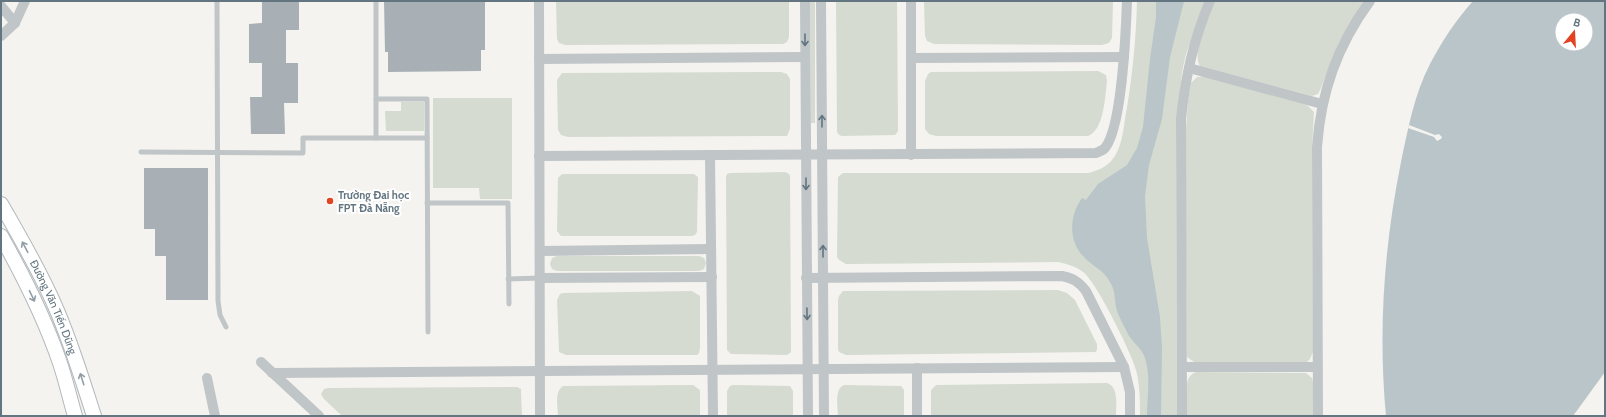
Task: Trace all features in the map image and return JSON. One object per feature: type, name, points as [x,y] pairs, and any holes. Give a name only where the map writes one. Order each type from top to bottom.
[{"type":"street","points":[[1,36],[15,23],[25,1]]},
{"type":"street","points":[[539,1],[540,416]]},
{"type":"street","points":[[805,1],[808,416]]},
{"type":"street","points":[[821,1],[824,416]]},
{"type":"street","points":[[911,1],[911,155]]},
{"type":"street","points":[[539,156],[1090,154],[1100,151],[1106,145],[1112,130],[1117,108],[1124,57],[1127,1]]},
{"type":"street","points":[[1182,416],[1180,137],[1183,101],[1189,68],[1196,38],[1210,1]]},
{"type":"street","points":[[1318,416],[1317,147],[1322,104],[1330,76],[1345,42],[1370,1]]},
{"type":"street","points":[[1,6],[15,23]]},
{"type":"street","points":[[539,59],[805,57]]},
{"type":"street","points":[[911,58],[1124,57]]},
{"type":"street","points":[[1189,68],[1322,104]]},
{"type":"street","points":[[710,155],[713,416]]},
{"type":"street","name":"Đường Văn Tiến Dũng","points":[[1,204],[24,244],[55,306],[76,360],[94,416]]},
{"type":"street","name":"Đường Văn Tiến Dũng","points":[[1,236],[39,310],[60,364],[75,416]]},
{"type":"street","points":[[540,251],[712,250]]},
{"type":"street","points":[[540,278],[712,277]]},
{"type":"street","points":[[806,278],[1069,277],[1081,285],[1086,291],[1124,367],[1130,392],[1130,416]]},
{"type":"street","points":[[261,362],[319,416]]},
{"type":"street","points":[[272,372],[1124,367]]},
{"type":"street","points":[[1182,368],[1317,367]]},
{"type":"street","points":[[917,368],[917,416]]},
{"type":"street","points":[[207,378],[215,416]]},
{"type":"lane","points":[[217,1],[218,301],[220,315],[226,327]]},
{"type":"lane","points":[[376,1],[376,138]]},
{"type":"lane","points":[[376,99],[427,99],[428,332]]},
{"type":"lane","points":[[141,152],[303,153],[303,138],[427,138]]},
{"type":"lane","points":[[427,204],[508,203],[509,304]]},
{"type":"lane","points":[[508,279],[540,278]]},
{"type":"shaded area","points":[[556,1],[789,1],[789,37],[787,42],[783,44],[565,45],[559,43],[557,39]]},
{"type":"shaded area","points":[[810,1],[815,1],[815,123],[811,123]]},
{"type":"shaded area","points":[[836,1],[897,1],[898,131],[895,135],[842,136],[837,132]]},
{"type":"shaded area","points":[[924,1],[1113,1],[1112,38],[1109,43],[1102,45],[934,44],[927,41],[925,36]]},
{"type":"shaded area","points":[[1137,1],[1205,1],[1186,54],[1182,72],[1176,126],[1177,416],[1140,416],[1138,381],[1133,362],[1113,318],[1096,289],[1089,278],[1077,268],[1058,262],[846,264],[837,257],[838,177],[843,173],[1088,173],[1107,165],[1118,151],[1121,141],[1130,90],[1136,31]]},
{"type":"shaded area","points":[[1156,1],[1184,1],[1170,57],[1162,119],[1149,165],[1145,196],[1147,238],[1160,317],[1162,348],[1161,416],[1147,416],[1148,372],[1144,355],[1129,336],[1117,311],[1113,289],[1110,282],[1101,271],[1087,260],[1079,251],[1075,244],[1072,228],[1075,213],[1082,198],[1086,200],[1098,184],[1127,165],[1137,148],[1143,127],[1156,17]]},
{"type":"shaded area","points":[[1215,1],[1364,1],[1339,43],[1318,94],[1312,96],[1200,66],[1198,60],[1199,43]]},
{"type":"shaded area","points":[[1473,1],[1605,1],[1605,372],[1573,416],[1386,416],[1383,352],[1384,289],[1390,225],[1395,194],[1412,112],[1424,76],[1444,39]]},
{"type":"shaded area","points":[[1098,71],[1106,75],[1107,81],[1103,112],[1097,127],[1093,133],[1088,136],[936,136],[929,134],[925,129],[925,81],[928,74],[931,72]]},
{"type":"shaded area","points":[[781,72],[787,74],[790,79],[790,129],[787,136],[568,137],[561,135],[558,130],[557,80],[562,73]]},
{"type":"shaded area","points":[[1197,77],[1204,77],[1304,104],[1314,112],[1312,149],[1313,352],[1307,362],[1194,362],[1187,357],[1185,142],[1191,83]]},
{"type":"shaded area","points":[[433,98],[512,98],[512,199],[480,199],[479,188],[433,188]]},
{"type":"shaded area","points":[[401,102],[424,102],[424,131],[386,131],[385,111],[401,111]]},
{"type":"shaded area","points":[[785,172],[790,176],[791,352],[787,355],[731,354],[727,350],[726,177],[727,174],[730,173]]},
{"type":"shaded area","points":[[562,174],[694,174],[698,177],[697,232],[692,236],[561,236],[557,231],[558,178]]},
{"type":"shaded area","points":[[557,256],[699,256],[704,258],[706,263],[704,269],[699,271],[557,271],[552,269],[550,264],[552,258]]},
{"type":"shaded area","points":[[1058,290],[1067,293],[1075,300],[1097,344],[1096,352],[846,355],[839,352],[838,349],[838,300],[843,291]]},
{"type":"shaded area","points":[[692,291],[700,296],[700,348],[697,355],[566,355],[559,352],[557,300],[560,294]]},
{"type":"shaded area","points":[[1196,372],[1306,373],[1312,378],[1313,382],[1314,416],[1187,416],[1186,391],[1188,379]]},
{"type":"shaded area","points":[[1107,383],[1111,385],[1115,392],[1116,416],[931,416],[931,390],[936,385]]},
{"type":"shaded area","points":[[693,385],[700,390],[700,416],[558,416],[557,396],[558,392],[563,386]]},
{"type":"shaded area","points":[[844,385],[901,386],[904,390],[904,416],[838,416],[838,394],[841,387]]},
{"type":"shaded area","points":[[730,386],[790,386],[793,391],[793,416],[727,416],[727,391]]},
{"type":"shaded area","points":[[517,387],[521,389],[522,416],[342,416],[324,399],[321,394],[324,389],[328,388]]},
{"type":"pier","points":[[1409,125],[1435,135],[1439,134],[1442,137],[1437,141],[1434,137],[1408,128]]},
{"type":"building","points":[[262,1],[299,1],[299,30],[286,30],[286,63],[298,63],[298,103],[284,103],[285,134],[251,134],[250,97],[262,97],[262,63],[249,63],[249,24],[262,23]]},
{"type":"building","points":[[384,1],[485,1],[485,50],[481,50],[481,71],[388,72],[388,52],[385,52]]},
{"type":"building","points":[[144,168],[208,168],[208,300],[166,300],[166,256],[155,256],[155,229],[144,229]]},
{"type":"place","name":"Trường Đại học FPT Đà Nẵng","points":[[330,201]]}]
